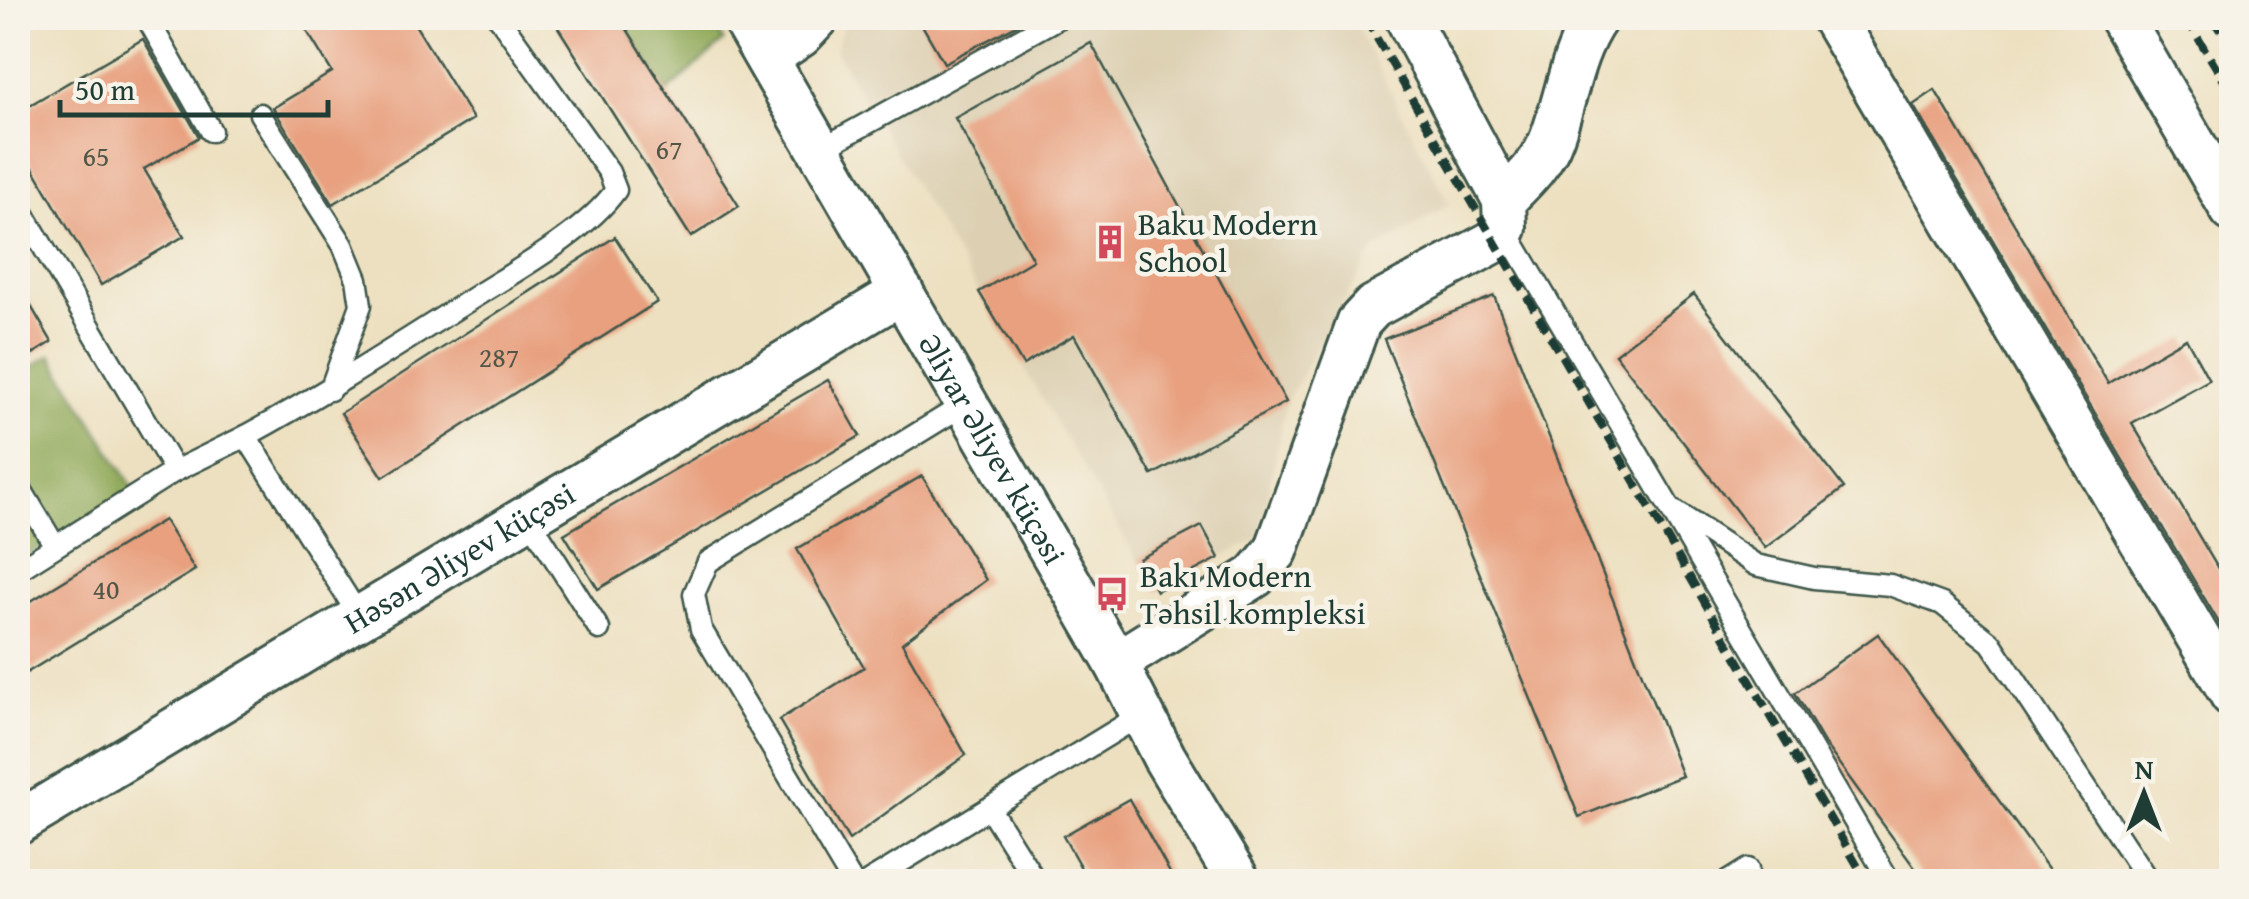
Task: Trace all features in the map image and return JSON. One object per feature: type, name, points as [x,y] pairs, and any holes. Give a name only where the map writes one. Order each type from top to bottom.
[{"type":"street","name":"Əliyar Əliyev küçəsi","points":[[743,18],[1239,882]]},
{"type":"street","points":[[767,58],[801,35],[817,18]]},
{"type":"street","points":[[1407,18],[1504,214]]},
{"type":"street","points":[[1116,663],[1255,576],[1276,552],[1359,322],[1373,307],[1494,241],[1504,214],[1552,141],[1572,68],[1596,18]]},
{"type":"street","points":[[1833,18],[2232,695]]},
{"type":"street","points":[[2121,18],[2232,210]]},
{"type":"street","name":"Həsən Əliyev küçəsi","points":[[18,823],[902,292]]},
{"type":"lane","points":[[147,18],[212,131]]},
{"type":"lane","points":[[18,570],[175,471],[330,390],[515,271],[602,209],[616,190],[608,172],[499,18]]},
{"type":"lane","points":[[821,149],[1058,18]]},
{"type":"lane","points":[[260,114],[343,245],[357,279],[362,306],[330,390]]},
{"type":"lane","points":[[18,204],[26,236],[175,471]]},
{"type":"lane","points":[[1504,214],[1670,508],[1890,882]]},
{"type":"lane","points":[[852,882],[701,629],[694,594],[708,562],[967,404]]},
{"type":"lane","points":[[246,436],[360,619]]},
{"type":"lane","points":[[18,490],[55,546]]},
{"type":"lane","points":[[1670,508],[1756,564],[1814,578],[1890,585],[1942,604],[1991,643],[2149,882]]},
{"type":"lane","points":[[529,518],[599,629]]},
{"type":"lane","points":[[868,882],[1141,715]]},
{"type":"lane","points":[[990,809],[1036,882]]},
{"type":"lane","points":[[1726,882],[1748,870]]},
{"type":"shaded area","points":[[846,18],[1352,18],[1449,204],[1372,253],[1286,402],[1259,538],[1156,591],[835,50]]},
{"type":"green space","points":[[620,18],[709,18],[724,41],[667,92]]},
{"type":"green space","points":[[51,355],[135,491],[18,561],[18,375]]},
{"type":"building","points":[[299,18],[411,18],[473,119],[333,204],[273,108],[332,72]]},
{"type":"building","points":[[552,18],[620,18],[739,206],[691,237]]},
{"type":"building","points":[[918,18],[1030,18],[944,63]]},
{"type":"building","points":[[143,39],[199,137],[144,169],[184,236],[101,285],[18,142],[18,112]]},
{"type":"building","name":"Baku Modern School","points":[[1091,43],[1286,402],[1152,475],[1074,335],[1023,365],[979,292],[1033,260],[955,118]]},
{"type":"building","points":[[1935,90],[2108,383],[2186,338],[2209,380],[2132,423],[2232,592],[2232,645],[1913,105]]},
{"type":"building","points":[[615,237],[657,302],[383,477],[341,413]]},
{"type":"building","points":[[18,284],[52,342],[18,363]]},
{"type":"building","points":[[1694,294],[1844,488],[1765,548],[1615,354]]},
{"type":"building","points":[[1494,296],[1682,776],[1579,817],[1384,339]]},
{"type":"building","points":[[828,380],[860,436],[598,589],[564,534]]},
{"type":"building","points":[[922,476],[986,580],[902,643],[966,755],[849,840],[779,720],[864,667],[797,549]]},
{"type":"building","points":[[164,520],[195,570],[18,678],[18,609]]},
{"type":"building","points":[[1202,526],[1219,558],[1156,591],[1139,559]]},
{"type":"building","points":[[1878,634],[2058,882],[1925,882],[1824,743],[1795,693]]},
{"type":"building","points":[[1129,799],[1175,882],[1089,882],[1063,836]]},
{"type":"railway","points":[[1365,18],[1867,882]]},
{"type":"railway","points":[[2186,18],[2232,94]]},
{"type":"railway","points":[[2212,18],[2232,49]]},
{"type":"place","name":"Baku Modern School","points":[[1110,242]]},
{"type":"place","name":"Bakı Modern Təhsil kompleksi","points":[[1112,594]]}]
